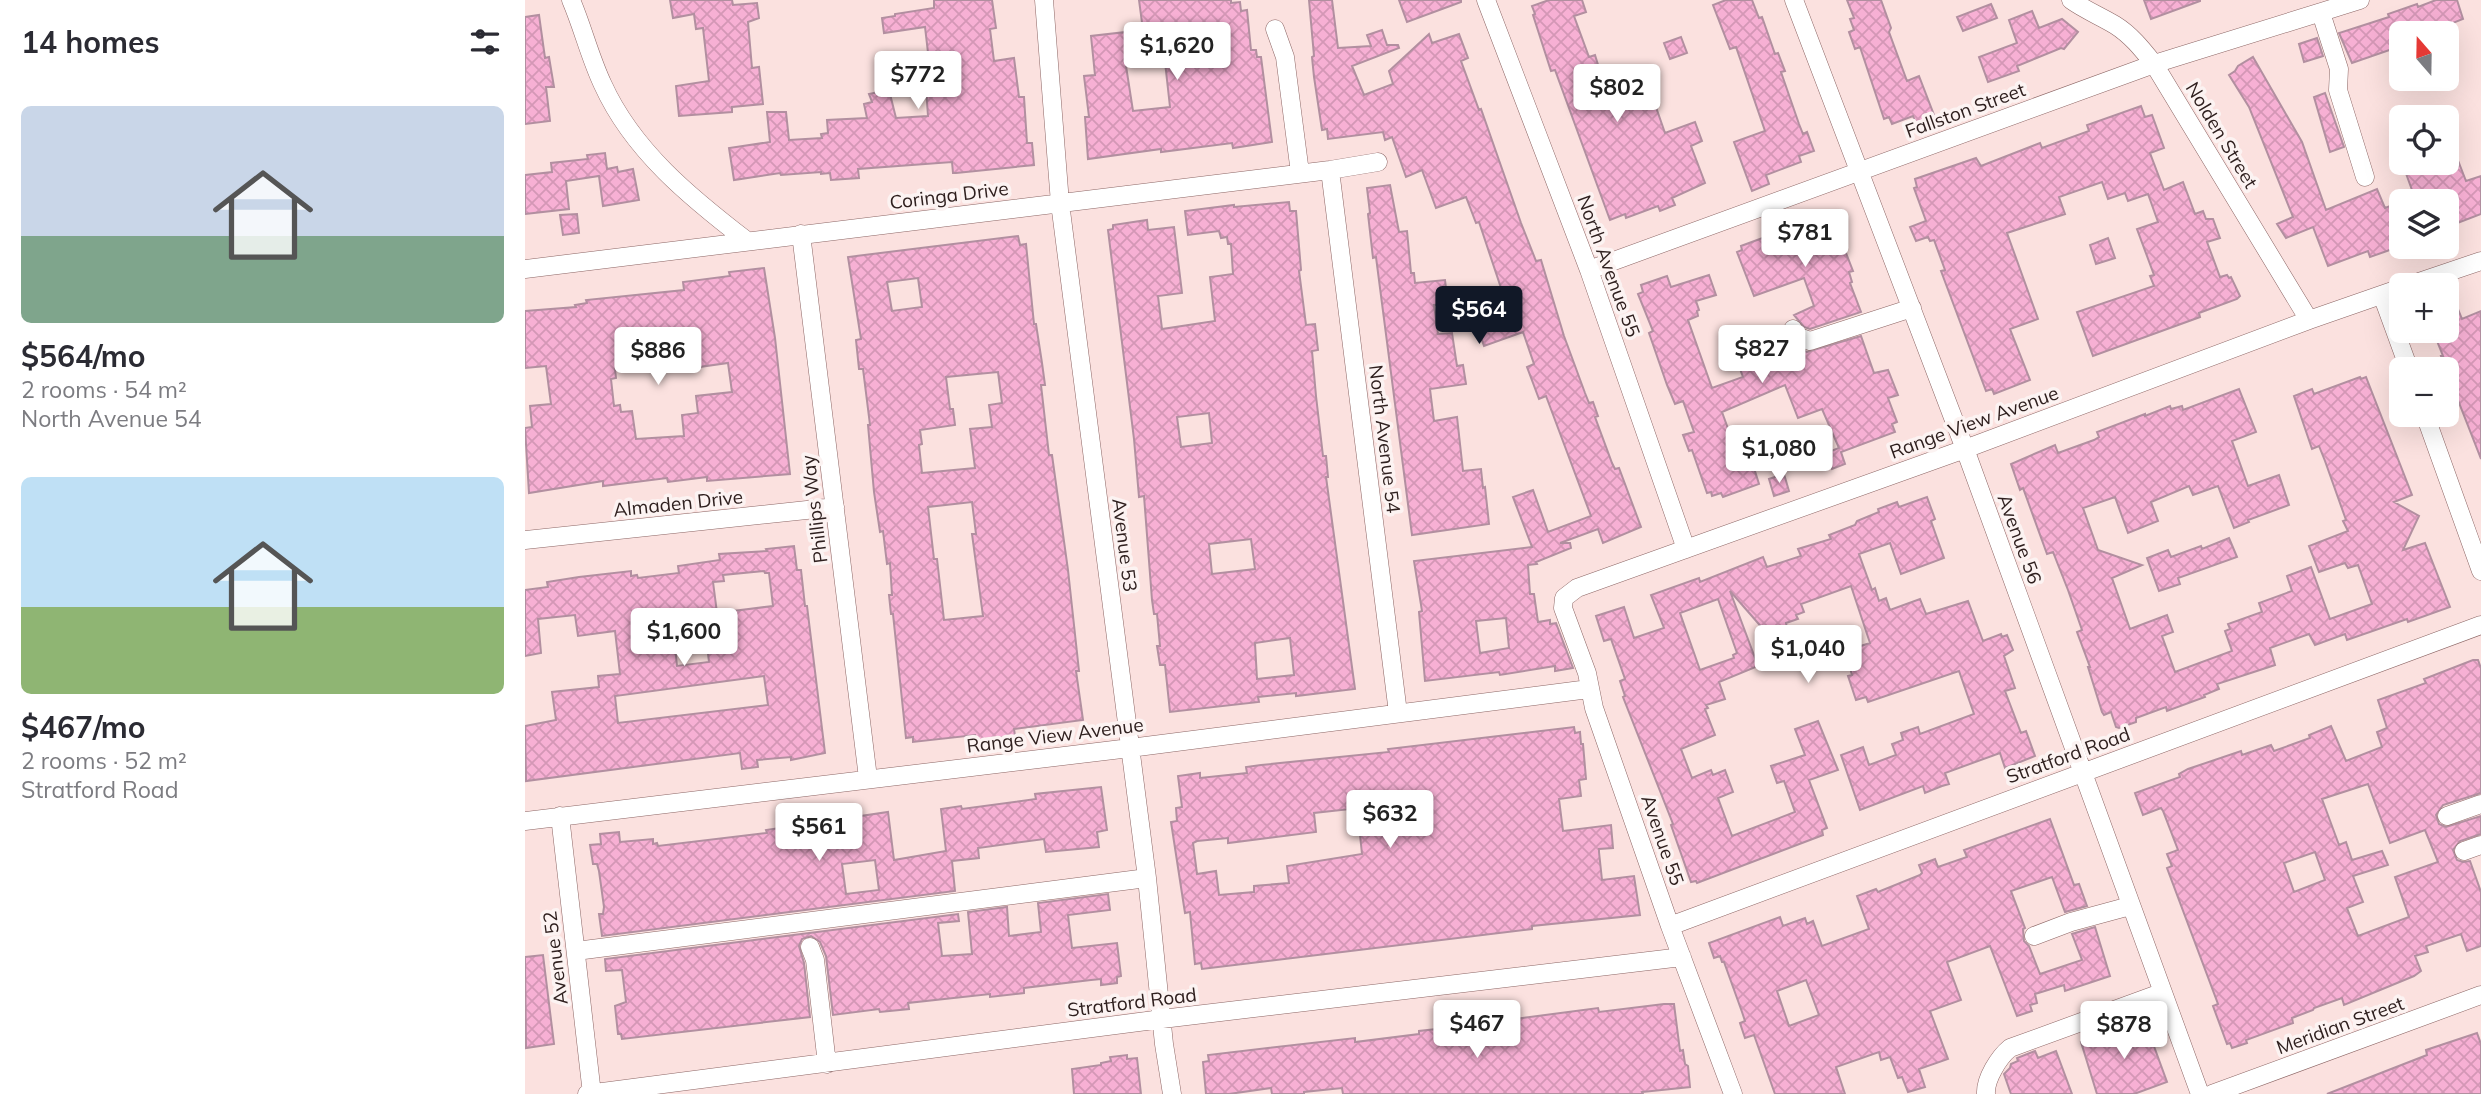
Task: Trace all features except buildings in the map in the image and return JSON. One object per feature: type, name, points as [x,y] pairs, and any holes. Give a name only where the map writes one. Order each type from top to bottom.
[{"type":"street","points":[[571,0],[603,87],[624,122],[646,152],[685,190],[747,241]]},
{"type":"street","name":"Avenue 53","points":[[1044,0],[1060,203],[1147,878],[1172,1094]]},
{"type":"street","name":"North Avenue 55","points":[[1486,0],[1589,270],[1686,549]]},
{"type":"street","name":"Avenue 56","points":[[1794,0],[1965,449],[2200,1094]]},
{"type":"street","name":"Nolden Street","points":[[2071,0],[2087,12],[2114,25],[2135,41],[2154,64],[2309,320]]},
{"type":"street","name":"Fallston Street","points":[[1589,270],[2154,64],[2360,0]]},
{"type":"street","points":[[2321,13],[2339,69],[2338,90],[2365,177]]},
{"type":"street","points":[[1275,29],[1285,57],[1300,173]]},
{"type":"street","name":"Coringa Drive","points":[[525,269],[1378,162]]},
{"type":"street","name":"North Avenue 54","points":[[1330,170],[1398,713]]},
{"type":"street","name":"Phillips Way","points":[[801,234],[868,778]]},
{"type":"street","points":[[2446,273],[2481,261]]},
{"type":"street","name":"Range View Avenue","points":[[1564,598],[1577,588],[1965,449],[2389,292]]},
{"type":"street","points":[[2382,295],[2405,357]]},
{"type":"street","points":[[1793,329],[1796,335],[1810,341],[1912,308]]},
{"type":"street","points":[[2429,427],[2481,571]]},
{"type":"street","name":"Almaden Drive","points":[[525,540],[835,507]]},
{"type":"street","name":"Avenue 55","points":[[1564,598],[1563,608],[1587,673],[1589,689],[1670,926],[1733,1094]]},
{"type":"street","name":"Stratford Road","points":[[1670,926],[2481,625]]},
{"type":"street","name":"Range View Avenue","points":[[525,821],[1589,689]]},
{"type":"street","points":[[2448,816],[2481,804]]},
{"type":"street","name":"Avenue 52","points":[[560,817],[592,1094]]},
{"type":"street","points":[[2464,852],[2481,845]]},
{"type":"street","points":[[576,951],[1147,878]]},
{"type":"street","points":[[2034,936],[2071,922],[2130,906]]},
{"type":"street","points":[[810,947],[815,960],[827,1064]]},
{"type":"street","name":"Stratford Road","points":[[587,1094],[1162,1019],[1682,957]]},
{"type":"street","points":[[1986,1094],[1986,1087],[1992,1075],[2003,1054],[2010,1048],[2161,993]]},
{"type":"street","name":"Meridian Street","points":[[2213,1094],[2481,995]]}]
